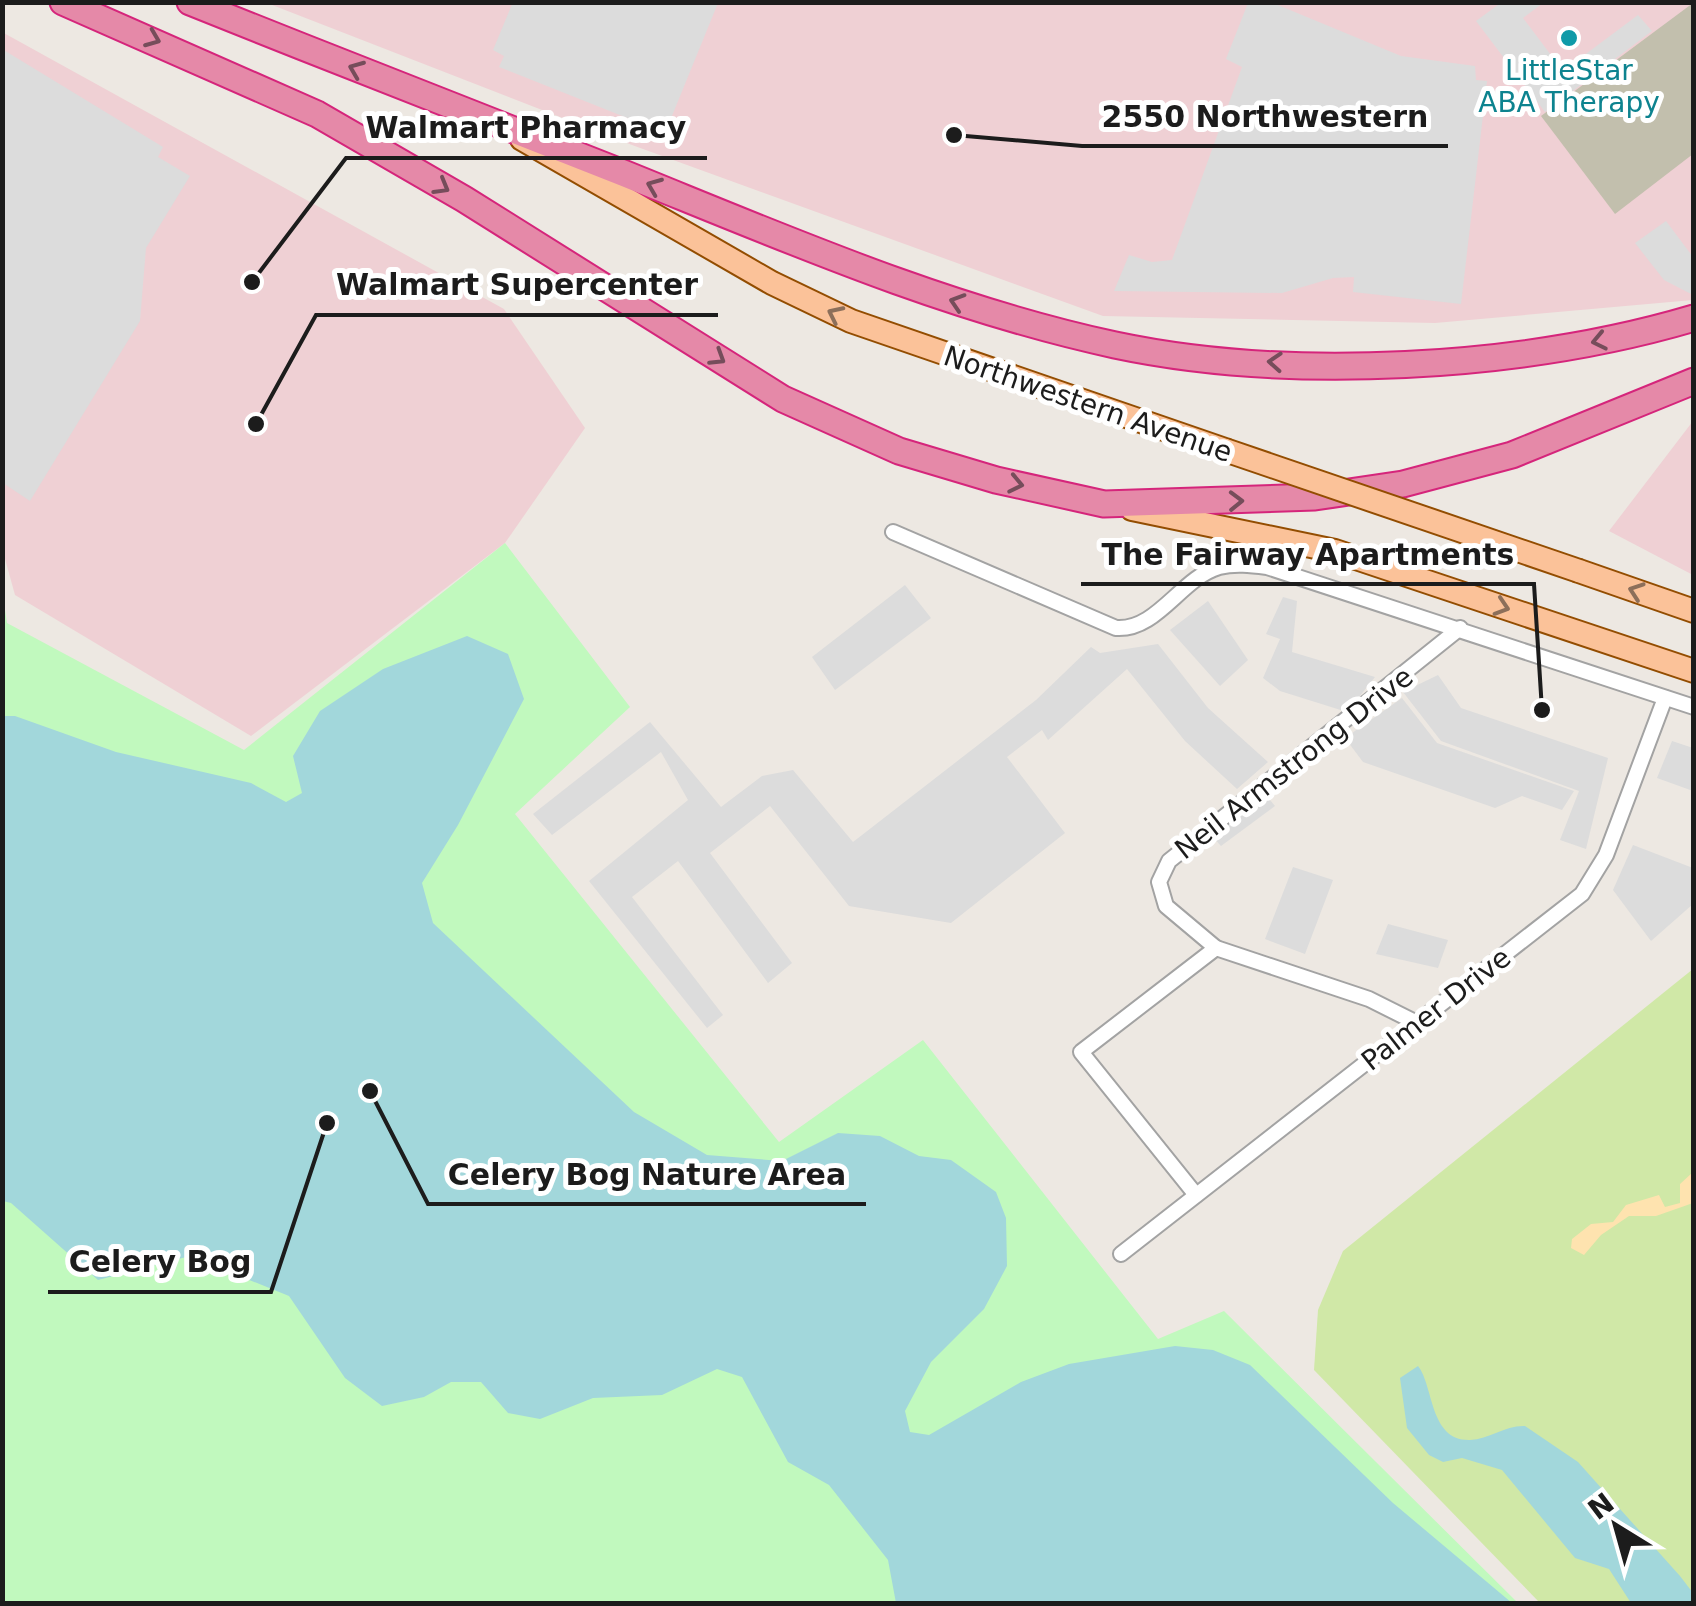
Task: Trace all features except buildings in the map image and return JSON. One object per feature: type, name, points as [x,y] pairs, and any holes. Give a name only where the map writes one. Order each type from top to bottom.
[{"type":"highway","points":[[63,2],[317,114],[783,399],[899,451],[996,480],[1104,504],[1267,500],[1403,484],[1512,456],[1694,381]]},
{"type":"highway","points":[[190,2],[889,280],[1117,345],[1208,358],[1332,366],[1502,356],[1579,346],[1694,318]]},
{"type":"main road","name":"Northwestern Avenue","points":[[512,132],[551,159],[851,322],[1694,611]]},
{"type":"main road","points":[[1104,504],[1335,551],[1694,670]]},
{"type":"street","points":[[892,532],[1116,628],[1127,629],[1146,619],[1202,574],[1244,564],[1310,580],[1694,707]]},
{"type":"street","name":"Neil Armstrong Drive","points":[[1216,948],[1166,906],[1160,892],[1162,871],[1460,628]]},
{"type":"street","name":"Palmer Drive","points":[[1121,1254],[1582,894],[1606,855],[1665,698]]},
{"type":"street","points":[[1196,1195],[1081,1052],[1216,948],[1368,1000],[1417,1023]]},
{"type":"shaded area","points":[[513,2],[718,3],[665,133],[499,67],[504,56],[493,50]]},
{"type":"shaded area","points":[[1502,2],[1543,3],[1523,18],[1563,71],[1638,15],[1652,31],[1545,112],[1476,21]]},
{"type":"shaded area","points":[[267,3],[1693,3],[1693,300],[1435,323],[1103,316],[632,145]]},
{"type":"shaded area","points":[[1248,3],[1273,3],[1401,56],[1475,66],[1476,80],[1487,81],[1461,304],[1353,292],[1354,277],[1333,278],[1282,293],[1114,291],[1129,255],[1152,262],[1172,260],[1242,67],[1226,59]]},
{"type":"shaded area","points":[[1693,3],[1693,154],[1615,214],[1541,116]]},
{"type":"shaded area","points":[[2,32],[504,309],[585,428],[505,543],[251,736],[15,595],[2,548]]},
{"type":"shaded area","points":[[2,49],[163,147],[158,157],[190,176],[146,248],[140,321],[30,501],[3,483]]},
{"type":"shaded area","points":[[1666,221],[1693,257],[1693,295],[1664,280],[1635,243]]},
{"type":"shaded area","points":[[1693,421],[1693,575],[1609,531]]},
{"type":"shaded area","points":[[905,585],[931,618],[835,690],[812,657]]},
{"type":"shaded area","points":[[1283,597],[1297,601],[1292,652],[1375,677],[1347,712],[1280,691],[1263,678],[1280,639],[1266,634]]},
{"type":"shaded area","points":[[1208,601],[1248,660],[1220,686],[1170,630]]},
{"type":"shaded area","points":[[1158,644],[1208,708],[1268,762],[1237,789],[1185,741],[1127,669],[1048,740],[1042,730],[1007,757],[1065,833],[951,923],[849,906],[770,806],[710,853],[792,963],[768,983],[678,861],[632,897],[723,1015],[707,1028],[589,881],[688,800],[661,752],[552,835],[533,814],[650,722],[721,807],[762,776],[793,770],[853,842],[1036,700],[1091,647],[1100,653]]},
{"type":"shaded area","points":[[1438,675],[1461,708],[1608,758],[1586,849],[1560,840],[1579,791],[1441,741],[1403,692]]},
{"type":"shaded area","points":[[1402,698],[1437,743],[1574,791],[1562,810],[1522,796],[1495,808],[1363,762],[1345,738]]},
{"type":"shaded area","points":[[1672,741],[1693,748],[1693,791],[1657,778]]},
{"type":"shaded area","points":[[1265,794],[1275,806],[1221,846],[1211,835]]},
{"type":"shaded area","points":[[1633,845],[1693,868],[1693,904],[1651,941],[1613,890]]},
{"type":"shaded area","points":[[1293,867],[1333,880],[1305,954],[1265,939]]},
{"type":"shaded area","points":[[1388,924],[1448,940],[1438,968],[1376,954]]},
{"type":"green space","points":[[505,543],[630,707],[515,814],[779,1142],[923,1040],[1158,1339],[1224,1311],[1518,1603],[3,1603],[2,591],[7,623],[244,750]]},
{"type":"green space","points":[[1693,969],[1693,1603],[1540,1603],[1314,1370],[1318,1310],[1343,1251]]},
{"type":"sand","points":[[1693,1172],[1693,1203],[1656,1216],[1629,1216],[1601,1235],[1584,1255],[1571,1248],[1572,1239],[1591,1224],[1613,1222],[1626,1205],[1659,1195],[1665,1207],[1680,1203],[1680,1184]]},
{"type":"water","points":[[467,636],[508,654],[524,699],[458,825],[422,883],[433,923],[634,1112],[707,1155],[782,1161],[838,1133],[880,1136],[919,1156],[951,1160],[996,1192],[1006,1218],[1007,1266],[984,1309],[931,1362],[905,1411],[910,1432],[929,1435],[1021,1382],[1069,1364],[1175,1346],[1213,1350],[1250,1365],[1393,1503],[1512,1603],[896,1603],[888,1560],[829,1485],[788,1462],[742,1377],[717,1369],[662,1395],[593,1398],[540,1419],[508,1413],[481,1382],[451,1382],[424,1397],[382,1406],[345,1378],[289,1296],[190,1256],[98,1280],[11,1203],[3,1201],[3,716],[15,716],[116,752],[251,783],[286,802],[302,793],[293,756],[320,711],[383,669]]},
{"type":"water","points":[[1418,1366],[1440,1422],[1457,1438],[1477,1439],[1525,1426],[1578,1462],[1680,1576],[1693,1593],[1693,1603],[1631,1603],[1609,1569],[1575,1558],[1502,1470],[1462,1458],[1443,1462],[1429,1455],[1407,1428],[1400,1378]]},
{"type":"place","name":"LittleStar ABA Therapy","points":[[1569,38]]},
{"type":"place","name":"2550 Northwestern","points":[[954,135]]},
{"type":"place","name":"Walmart Pharmacy","points":[[252,282]]},
{"type":"place","name":"Walmart Supercenter","points":[[256,424]]},
{"type":"place","name":"The Fairway Apartments","points":[[1542,710]]},
{"type":"place","name":"Celery Bog Nature Area","points":[[370,1091]]},
{"type":"place","name":"Celery Bog","points":[[327,1123]]}]
